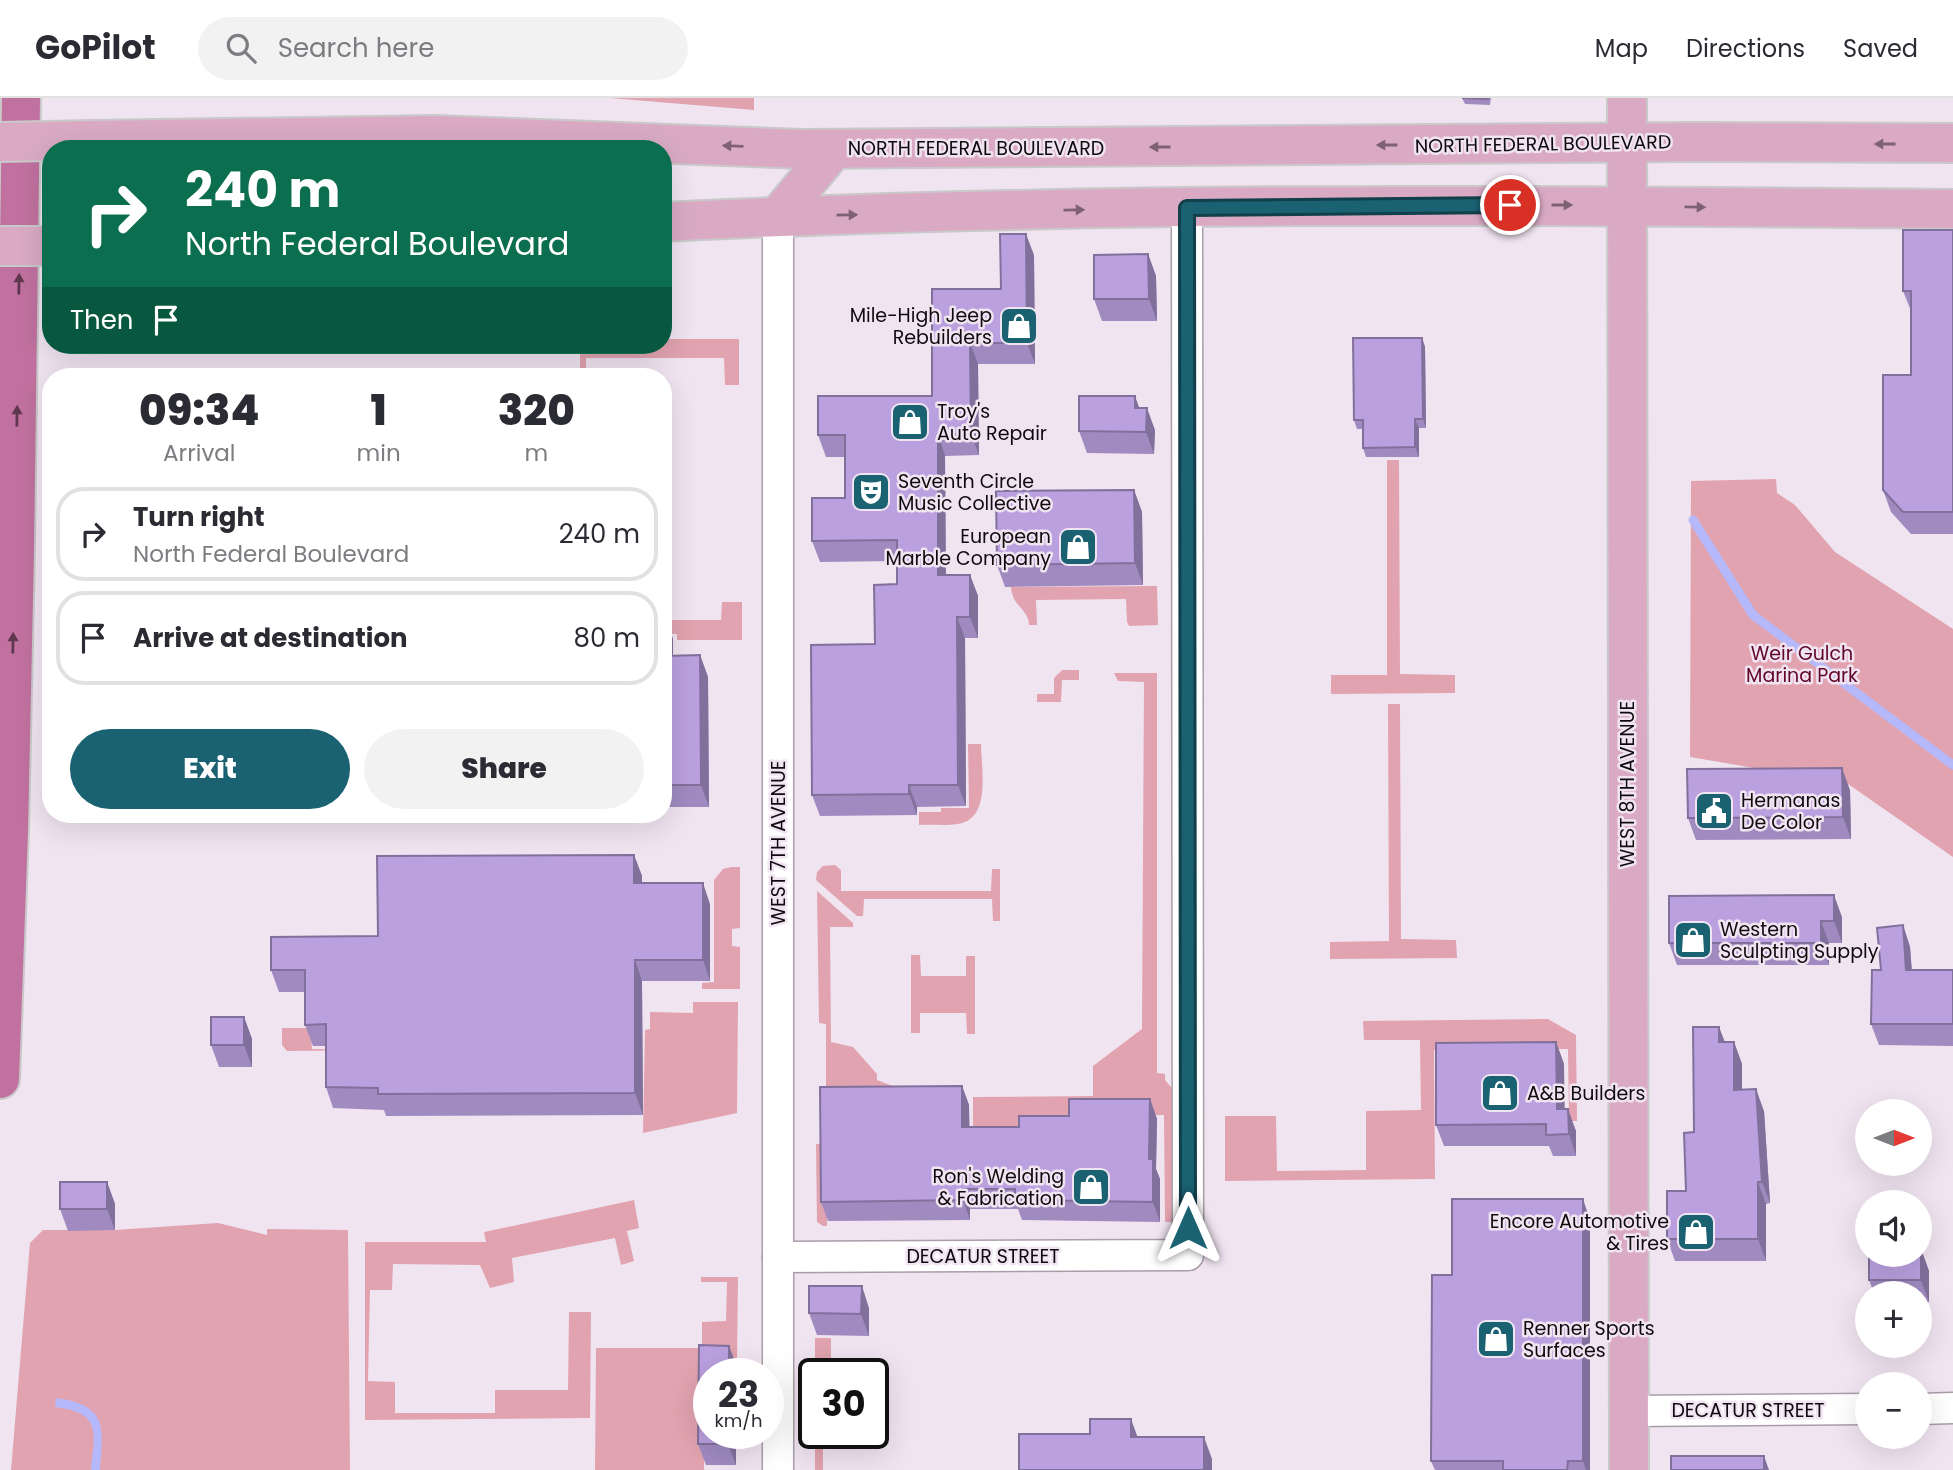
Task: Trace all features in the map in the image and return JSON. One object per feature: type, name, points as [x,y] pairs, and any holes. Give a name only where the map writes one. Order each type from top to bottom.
[{"type":"highway","points":[[0,1079],[15,564],[21,98]]},
{"type":"main road","name":"WEST 8TH AVENUE","points":[[1627,98],[1629,1470]]},
{"type":"main road","name":"NORTH FEDERAL BOULEVARD","points":[[91,140],[436,135],[578,140]]},
{"type":"main road","name":"NORTH FEDERAL BOULEVARD","points":[[0,142],[42,141]]},
{"type":"main road","name":"NORTH FEDERAL BOULEVARD","points":[[672,143],[834,149],[1953,143]]},
{"type":"main road","points":[[778,216],[834,149]]},
{"type":"main road","points":[[672,222],[778,216],[1187,208],[1627,206],[1953,209]]},
{"type":"main road","points":[[0,246],[42,246]]},
{"type":"street","name":"DECATUR STREET","points":[[778,1257],[1188,1255],[1187,208]]},
{"type":"street","name":"WEST 7TH AVENUE","points":[[778,216],[778,1470]]},
{"type":"street","points":[[1932,1409],[1953,1408]]},
{"type":"street","name":"DECATUR STREET","points":[[1629,1411],[1855,1409]]},
{"type":"green space","points":[[610,98],[754,98],[754,110]]},
{"type":"green space","points":[[672,339],[739,339],[739,385],[725,385],[724,358],[586,358],[586,368],[580,368],[580,354],[672,354]]},
{"type":"green space","points":[[1387,460],[1399,460],[1400,674],[1455,675],[1455,693],[1331,694],[1331,675],[1387,675]]},
{"type":"green space","name":"Weir Gulch Marina Park","points":[[1776,479],[1777,493],[1795,505],[1835,552],[1953,629],[1953,857],[1848,784],[1690,757],[1691,481]]},
{"type":"green space","points":[[1157,586],[1158,625],[1129,626],[1126,599],[1036,600],[1037,625],[1029,625],[1026,615],[1014,599],[1011,587]]},
{"type":"green space","points":[[722,602],[742,602],[742,640],[677,640],[677,634],[672,634],[672,620],[721,620]]},
{"type":"green space","points":[[1062,670],[1079,670],[1079,680],[1062,680],[1061,702],[1037,702],[1037,694],[1054,694],[1054,678]]},
{"type":"green space","points":[[1114,673],[1157,673],[1157,1073],[1165,1074],[1165,1080],[1176,1093],[1177,1222],[1165,1222],[1164,1115],[1075,1116],[973,1143],[973,1097],[1093,1096],[1093,1066],[1142,1029],[1144,682],[1118,681]]},
{"type":"green space","points":[[1388,704],[1400,704],[1401,939],[1456,940],[1457,958],[1330,959],[1330,942],[1389,941]]},
{"type":"green space","points":[[968,744],[981,744],[983,779],[976,813],[957,824],[919,825],[919,812],[941,812],[941,808],[969,808]]},
{"type":"green space","points":[[835,865],[841,870],[841,891],[991,891],[992,869],[1000,869],[1000,921],[993,921],[992,899],[864,899],[863,916],[857,916],[816,880],[817,872],[823,866]]},
{"type":"green space","points":[[740,867],[740,928],[732,929],[732,946],[740,947],[740,989],[702,989],[702,983],[714,982],[714,880],[723,869]]},
{"type":"green space","points":[[817,891],[853,923],[853,927],[830,927],[831,1042],[853,1047],[877,1074],[877,1080],[908,1092],[826,1100],[826,1024],[819,1023]]},
{"type":"green space","points":[[911,955],[920,955],[921,976],[966,976],[966,956],[975,956],[975,1034],[967,1034],[966,1013],[920,1013],[920,1033],[911,1033]]},
{"type":"green space","points":[[693,1002],[738,1002],[737,1113],[643,1133],[645,1030],[650,1029],[650,1012],[693,1013]]},
{"type":"green space","points":[[1548,1019],[1576,1035],[1577,1121],[1569,1121],[1568,1049],[1434,1050],[1435,1179],[1225,1181],[1225,1116],[1276,1116],[1277,1171],[1366,1170],[1366,1111],[1421,1110],[1420,1040],[1364,1040],[1363,1021]]},
{"type":"green space","points":[[282,1028],[311,1028],[312,1049],[379,1050],[287,1051],[282,1045]]},
{"type":"green space","points":[[827,1143],[827,1226],[823,1226],[817,1222],[816,1144]]},
{"type":"green space","points":[[634,1200],[639,1228],[627,1231],[634,1261],[621,1265],[615,1238],[512,1258],[514,1282],[490,1288],[480,1265],[393,1264],[392,1290],[370,1290],[368,1381],[395,1382],[395,1413],[495,1413],[495,1390],[568,1390],[569,1312],[591,1312],[590,1418],[365,1420],[365,1242],[486,1242],[484,1232]]},
{"type":"green space","points":[[218,1223],[267,1235],[267,1229],[348,1230],[350,1470],[11,1470],[30,1243],[43,1230],[115,1230]]},
{"type":"green space","points":[[701,1277],[738,1277],[737,1358],[693,1358],[693,1449],[704,1449],[704,1470],[595,1470],[596,1348],[702,1348],[702,1322],[726,1321],[727,1282],[701,1282]]},
{"type":"green space","points":[[815,1338],[831,1338],[831,1358],[815,1358]]},
{"type":"green space","points":[[815,1449],[823,1449],[823,1470],[815,1470]]},
{"type":"water","points":[[56,1398],[85,1406],[99,1420],[102,1441],[100,1470],[91,1470],[94,1445],[92,1426],[81,1414],[55,1407]]},
{"type":"building","points":[[1903,230],[1953,230],[1953,512],[1903,512],[1883,490],[1883,375],[1911,375],[1911,291],[1903,291]]},
{"type":"building","points":[[1000,234],[1026,234],[1027,343],[970,343],[971,434],[938,434],[938,575],[970,575],[970,617],[957,617],[958,785],[909,785],[909,794],[812,795],[811,645],[875,644],[874,585],[897,584],[897,540],[812,541],[812,498],[845,498],[845,435],[818,435],[818,396],[932,396],[932,289],[1001,289]]},
{"type":"building","points":[[1148,254],[1149,299],[1094,299],[1094,255]]},
{"type":"building","points":[[1353,338],[1422,338],[1423,419],[1415,419],[1415,447],[1363,448],[1363,420],[1354,420]]},
{"type":"building","points":[[1079,396],[1135,396],[1135,408],[1147,408],[1146,432],[1079,431]]},
{"type":"building","points":[[1134,490],[1135,563],[997,565],[996,491]]},
{"type":"building","points":[[700,655],[701,785],[672,785],[672,656]]},
{"type":"building","points":[[1842,768],[1843,817],[1688,818],[1687,769]]},
{"type":"building","points":[[634,855],[634,883],[703,883],[703,960],[635,960],[635,1093],[378,1094],[378,1088],[326,1087],[326,1024],[305,1025],[305,970],[271,970],[271,937],[378,936],[377,856]]},
{"type":"building","points":[[1834,895],[1834,921],[1821,921],[1821,943],[1669,943],[1669,896]]},
{"type":"building","points":[[1903,925],[1906,970],[1953,970],[1953,1024],[1871,1024],[1872,970],[1881,970],[1877,928]]},
{"type":"building","points":[[211,1017],[244,1017],[244,1045],[211,1045]]},
{"type":"building","points":[[1693,1027],[1719,1027],[1719,1042],[1734,1042],[1734,1090],[1756,1089],[1762,1182],[1758,1182],[1758,1239],[1667,1239],[1667,1191],[1686,1191],[1684,1133],[1694,1132]]},
{"type":"building","points":[[1556,1042],[1557,1109],[1568,1109],[1569,1134],[1546,1135],[1546,1124],[1436,1125],[1436,1043]]},
{"type":"building","points":[[962,1086],[962,1127],[1019,1127],[1019,1116],[1069,1116],[1069,1099],[1150,1099],[1149,1159],[1153,1159],[1153,1202],[1015,1200],[1015,1189],[963,1189],[963,1200],[821,1202],[820,1087]]},
{"type":"building","points":[[60,1182],[107,1182],[107,1209],[60,1209]]},
{"type":"building","points":[[1452,1199],[1583,1199],[1583,1461],[1568,1461],[1567,1470],[1503,1470],[1503,1461],[1431,1461],[1432,1275],[1452,1275]]},
{"type":"building","points":[[1869,1267],[1921,1267],[1921,1280],[1869,1280]]},
{"type":"building","points":[[809,1286],[862,1286],[861,1314],[809,1313]]},
{"type":"building","points":[[699,1345],[729,1346],[729,1358],[699,1358]]},
{"type":"building","points":[[1090,1419],[1131,1419],[1131,1437],[1204,1437],[1204,1470],[1019,1470],[1019,1434],[1090,1434]]},
{"type":"building","points":[[1671,1456],[1764,1456],[1764,1470],[1671,1470]]},
{"type":"waterway","points":[[1693,520],[1753,615],[1953,765]]},
{"type":"place","name":"Mile-High Jeep Rebuilders","points":[[1019,326]]},
{"type":"place","name":"Troy's Auto Repair","points":[[910,422]]},
{"type":"place","name":"Seventh Circle Music Collective","points":[[871,492]]},
{"type":"place","name":"European Marble Company","points":[[1078,547]]},
{"type":"place","name":"Hermanas De Color","points":[[1714,811]]},
{"type":"place","name":"Western Sculpting Supply","points":[[1693,940]]},
{"type":"place","name":"A&B Builders","points":[[1500,1093]]},
{"type":"place","name":"Ron's Welding & Fabrication","points":[[1091,1187]]},
{"type":"place","name":"Encore Automotive & Tires","points":[[1696,1232]]},
{"type":"place","name":"Renner Sports Surfaces","points":[[1496,1339]]},
{"type":"route","points":[[1188,1228],[1187,208],[1510,205]]}]
